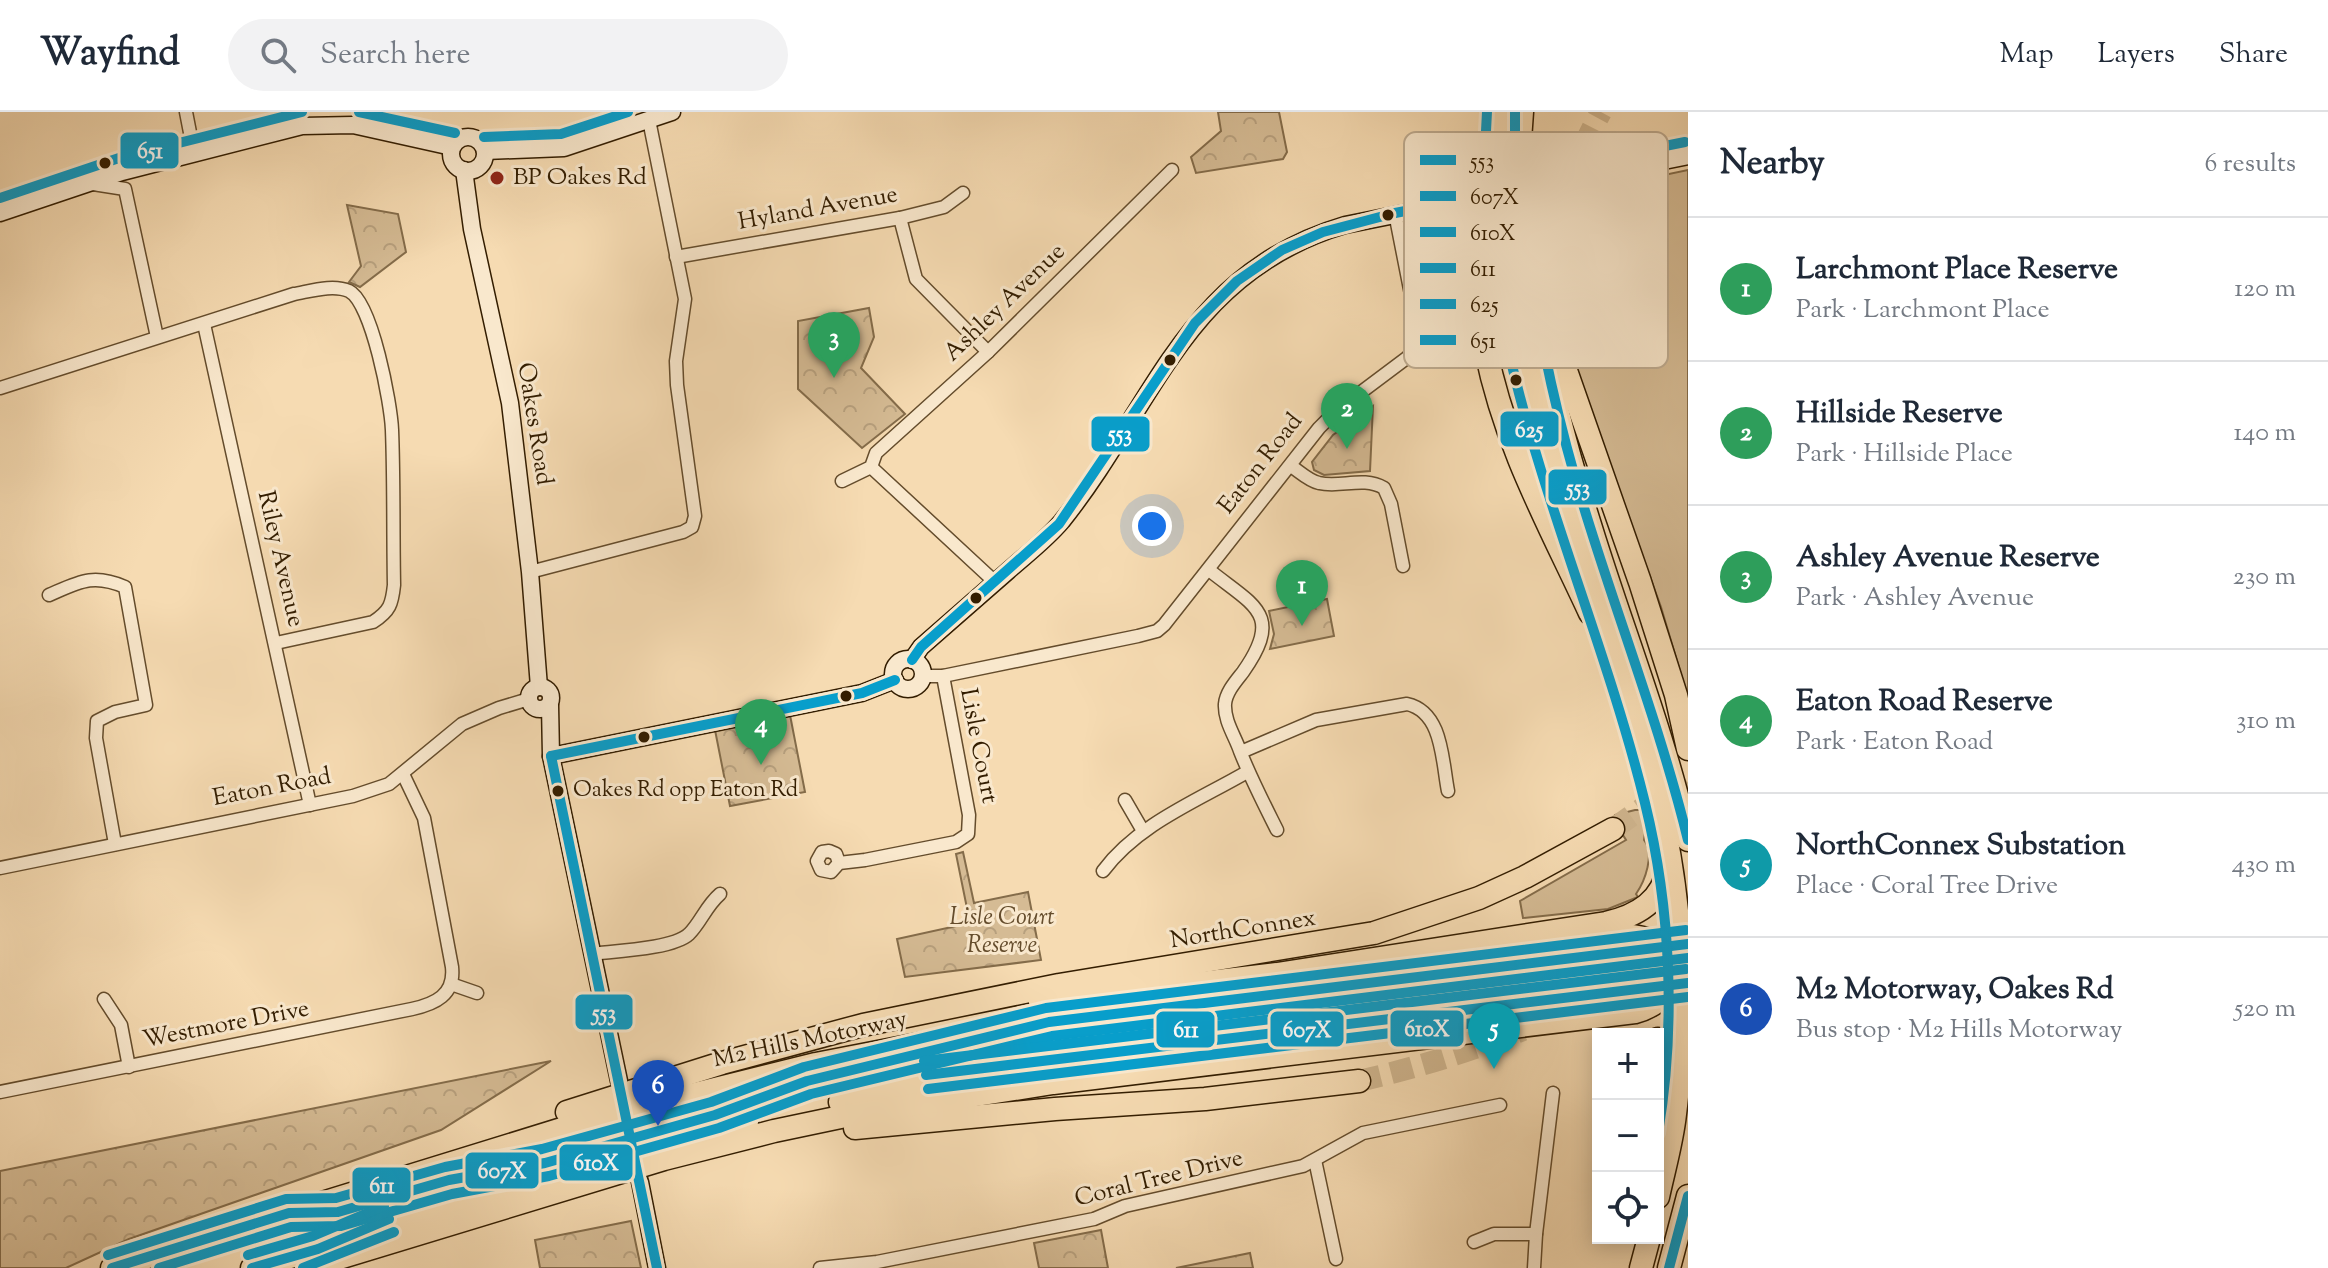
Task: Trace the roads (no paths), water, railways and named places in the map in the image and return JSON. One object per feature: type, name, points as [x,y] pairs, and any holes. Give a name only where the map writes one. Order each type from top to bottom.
[{"type":"highway","points":[[1500,132],[1501,112]]},
{"type":"highway","points":[[1521,132],[1522,112]]},
{"type":"highway","points":[[1490,368],[1515,454],[1625,682]]},
{"type":"highway","points":[[1526,368],[1548,449],[1625,682],[1656,790],[1686,952],[1675,1115],[1663,1172]]},
{"type":"highway","points":[[1547,368],[1561,429],[1591,529],[1674,776],[1688,840]]},
{"type":"highway","points":[[1564,368],[1645,596],[1676,695],[1688,790]]},
{"type":"highway","points":[[1594,482],[1597,501],[1688,768]]},
{"type":"highway","name":"NorthConnex","points":[[863,1025],[1059,985],[1374,933],[1479,898],[1613,829]]},
{"type":"highway","points":[[181,1245],[221,1223],[651,1084],[863,1025],[1277,974],[1606,923],[1632,916],[1657,897],[1662,890],[1669,858]]},
{"type":"highway","points":[[1542,933],[1640,935],[1686,952]]},
{"type":"highway","name":"M2 Hills Motorway","points":[[112,1268],[591,1120],[718,1086],[870,1052],[1130,1010],[1635,952]]},
{"type":"highway","points":[[306,1268],[664,1159],[855,1114],[1003,1090],[1630,1012],[1649,1007],[1664,997],[1686,952]]},
{"type":"highway","points":[[252,1268],[318,1249],[384,1223],[592,1163],[777,1115],[871,1096],[1113,1054],[1638,990]]},
{"type":"highway","points":[[1630,1012],[1649,1028]]},
{"type":"highway","points":[[1664,1053],[1675,1115]]},
{"type":"highway","points":[[664,1159],[819,1132],[977,1116],[1205,1099],[1359,1081]]},
{"type":"highway","points":[[1669,1268],[1688,1196]]},
{"type":"highway","points":[[1641,1268],[1647,1244]]},
{"type":"street","points":[[186,112],[194,153]]},
{"type":"street","points":[[485,151],[564,148],[672,112]]},
{"type":"street","points":[[530,572],[683,532],[692,527],[695,516],[677,385],[676,361],[685,299],[649,120]]},
{"type":"street","points":[[0,213],[86,184],[302,126],[353,125],[452,147]]},
{"type":"street","points":[[462,138],[479,141],[485,151],[481,166],[471,171],[464,170],[452,159],[452,147],[462,138]]},
{"type":"street","points":[[1668,160],[1688,156]]},
{"type":"street","name":"Oakes Road","points":[[464,170],[474,237],[510,403],[530,572],[538,700],[551,738],[550,750],[619,1081]]},
{"type":"street","name":"Ashley Avenue","points":[[842,481],[871,467],[876,453],[988,352],[1172,170]]},
{"type":"street","points":[[86,184],[125,189],[157,337]]},
{"type":"street","name":"Hyland Avenue","points":[[676,257],[900,218],[944,207],[963,193]]},
{"type":"street","points":[[912,660],[922,668],[923,676],[918,684],[910,688],[901,687],[895,680],[894,670],[899,663],[912,660],[921,647],[1059,524],[1195,323],[1237,281],[1259,264],[1303,239],[1404,211]]},
{"type":"street","name":"Eaton Road","points":[[1395,213],[1404,259]]},
{"type":"street","points":[[900,218],[916,279],[988,352]]},
{"type":"street","points":[[0,388],[294,294],[335,288],[350,291],[368,315],[392,427],[392,605],[373,622],[276,643]]},
{"type":"street","name":"Riley Avenue","points":[[204,324],[310,805]]},
{"type":"street","name":"Eaton Road","points":[[923,676],[943,676],[1157,631],[1171,619],[1319,428],[1336,411],[1404,360]]},
{"type":"street","points":[[1291,466],[1321,483],[1368,482],[1384,488],[1391,504],[1403,566]]},
{"type":"street","points":[[871,467],[995,582]]},
{"type":"street","points":[[1209,570],[1253,605],[1263,627],[1258,651],[1230,690],[1226,701],[1228,722],[1247,772],[1277,830]]},
{"type":"street","points":[[49,595],[84,579],[109,580],[125,587],[146,705],[115,712],[97,721],[96,738],[115,844]]},
{"type":"street","name":"Lisle Court","points":[[839,863],[956,842],[968,834],[969,815],[943,676]]},
{"type":"street","points":[[550,750],[862,693],[895,680]]},
{"type":"street","name":"Eaton Road","points":[[0,868],[310,805],[377,788],[403,774],[462,724],[499,708],[538,700]]},
{"type":"street","points":[[1241,752],[1316,720],[1407,704],[1420,708],[1432,719],[1448,791]]},
{"type":"street","points":[[1103,871],[1117,852],[1143,831],[1247,772]]},
{"type":"street","points":[[403,774],[424,818],[452,967],[451,984],[477,993]]},
{"type":"street","points":[[1125,800],[1143,831]]},
{"type":"street","points":[[591,954],[680,940],[692,931],[707,906],[720,894]]},
{"type":"street","name":"Westmore Drive","points":[[0,1092],[432,1004],[445,994],[451,984]]},
{"type":"street","points":[[104,999],[121,1025],[129,1067]]},
{"type":"street","points":[[1534,1268],[1553,1093]]},
{"type":"street","name":"Coral Tree Drive","points":[[827,1268],[877,1262],[1094,1219],[1125,1206],[1288,1170],[1315,1160],[1363,1133],[1500,1105]]},
{"type":"street","points":[[1315,1160],[1336,1259]]},
{"type":"street","points":[[640,1182],[657,1268]]},
{"type":"street","points":[[1474,1242],[1494,1234],[1536,1234]]},
{"type":"tunnel","points":[[1591,132],[1601,112]]},
{"type":"tunnel","points":[[1613,829],[1688,776]]},
{"type":"tunnel","points":[[1597,994],[1684,942]]},
{"type":"tunnel","points":[[1359,1081],[1442,1059],[1523,1030]]},
{"type":"tunnel","points":[[623,1102],[635,1161]]},
{"type":"place","name":"BP Oakes Rd","points":[[497,178]]},
{"type":"place","name":"Ashley Avenue Reserve","points":[[834,378]]},
{"type":"place","name":"Hillside Reserve","points":[[1347,449]]},
{"type":"place","name":"Larchmont Place Reserve","points":[[1302,626]]},
{"type":"place","name":"Eaton Road Reserve","points":[[761,765]]},
{"type":"place","name":"Oakes Rd opp Eaton Rd","points":[[558,791]]},
{"type":"place","name":"NorthConnex Substation","points":[[1494,1069]]},
{"type":"place","name":"M2 Motorway, Oakes Rd","points":[[658,1126]]},
{"type":"park label","name":"Lisle Court Reserve","points":[[1002,932]]}]
